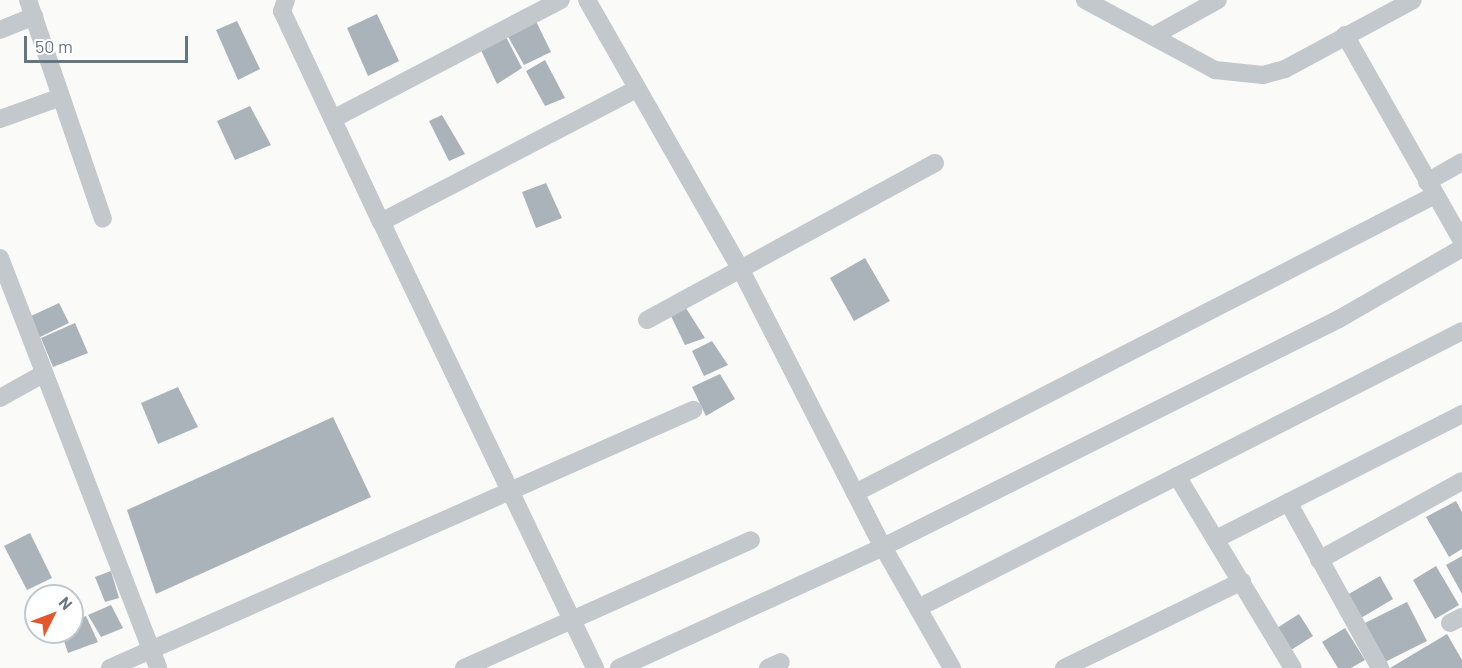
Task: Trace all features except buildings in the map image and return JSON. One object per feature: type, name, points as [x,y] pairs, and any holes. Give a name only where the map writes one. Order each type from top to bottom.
[{"type":"street","points":[[286,0],[282,11],[595,668]]},
{"type":"street","points":[[333,119],[561,0]]},
{"type":"street","points":[[587,0],[742,272],[883,547],[952,668]]},
{"type":"street","points":[[1085,0],[1215,70],[1263,75],[1286,69],[1413,0]]},
{"type":"street","points":[[1153,36],[1218,0]]},
{"type":"street","points":[[0,30],[31,8],[103,219]]},
{"type":"street","points":[[1346,35],[1462,241]]},
{"type":"street","points":[[381,222],[636,89]]},
{"type":"street","points":[[0,120],[61,97]]},
{"type":"street","points":[[855,493],[1180,330],[1431,189],[1462,162]]},
{"type":"street","points":[[647,320],[742,272],[935,163]]},
{"type":"street","points":[[619,668],[883,547],[1339,319],[1462,248]]},
{"type":"street","points":[[0,258],[158,668]]},
{"type":"street","points":[[918,608],[1462,331]]},
{"type":"street","points":[[0,398],[44,374]]},
{"type":"street","points":[[110,668],[693,410]]},
{"type":"street","points":[[1218,538],[1462,414]]},
{"type":"street","points":[[1177,476],[1218,538],[1293,668]]},
{"type":"street","points":[[1319,560],[1462,481]]},
{"type":"street","points":[[1288,502],[1380,668]]},
{"type":"street","points":[[464,668],[751,540]]},
{"type":"street","points":[[1064,668],[1242,581]]}]
